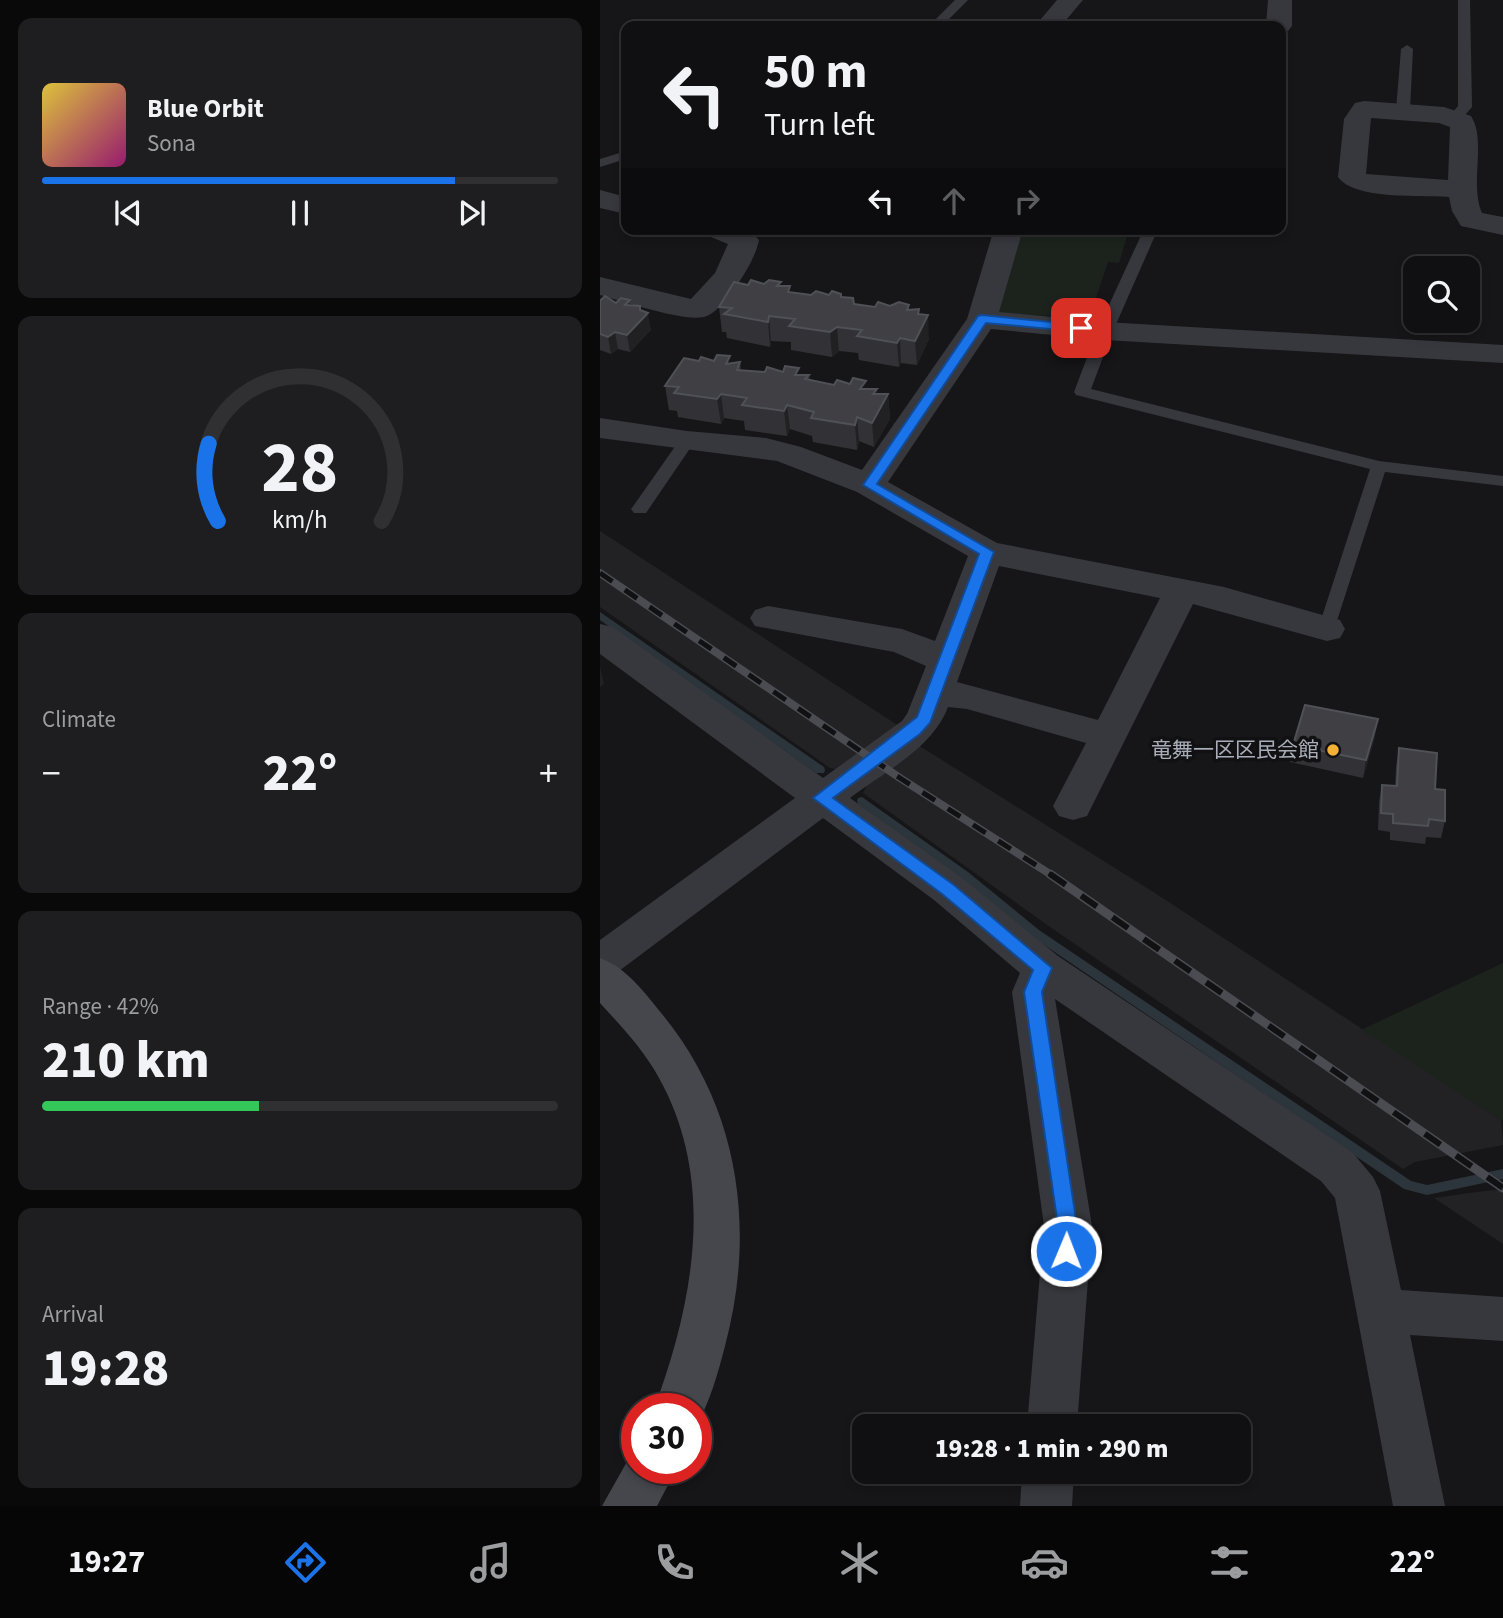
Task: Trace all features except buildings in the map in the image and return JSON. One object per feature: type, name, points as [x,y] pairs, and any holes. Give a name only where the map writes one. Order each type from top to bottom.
[{"type":"street","points":[[1052,21],[1071,0]]},
{"type":"street","points":[[1279,21],[1280,0]]},
{"type":"street","points":[[1463,189],[1359,183],[1352,177],[1357,119],[1364,109],[1444,115],[1461,121],[1464,129],[1463,202],[1471,219],[1503,226]]},
{"type":"street","points":[[600,199],[621,205]]},
{"type":"street","points":[[600,286],[676,306],[698,309],[706,303],[740,258],[744,240],[731,235]]},
{"type":"street","points":[[870,485],[982,319],[1007,235]]},
{"type":"street","points":[[982,319],[1105,331],[1503,354]]},
{"type":"street","points":[[600,428],[687,442],[778,451],[870,485],[987,552],[1225,600],[1327,629]]},
{"type":"street","points":[[600,962],[915,730],[924,719],[987,552]]},
{"type":"street","points":[[1073,806],[1182,592]]},
{"type":"street","points":[[767,618],[902,641],[940,677],[967,696],[1108,736]]},
{"type":"street","points":[[600,636],[948,890],[1043,968],[1337,1167],[1357,1191],[1419,1506]]},
{"type":"street","points":[[1043,968],[1033,992],[1068,1226],[1053,1414]]},
{"type":"street","points":[[600,975],[644,1022],[679,1073],[696,1108],[710,1151],[717,1194],[716,1279],[706,1328],[684,1393]]},
{"type":"street","points":[[1381,1311],[1503,1319]]},
{"type":"street","points":[[628,1506],[641,1484]]},
{"type":"street","points":[[1046,1506],[1048,1484]]},
{"type":"lane","points":[[940,21],[962,0]]},
{"type":"lane","points":[[1454,119],[1465,107],[1464,0]]},
{"type":"lane","points":[[1403,110],[1407,49]]},
{"type":"lane","points":[[1148,235],[1105,331],[1082,392],[1379,466],[1503,481]]},
{"type":"lane","points":[[640,509],[687,442]]},
{"type":"lane","points":[[1327,629],[1379,466]]},
{"type":"shaded area","points":[[1018,235],[1127,235],[1119,263],[1108,262],[1089,318],[998,313]]},
{"type":"shaded area","points":[[600,531],[899,726],[839,770],[830,768],[600,607]]},
{"type":"shaded area","points":[[918,745],[1155,893],[1501,1120],[1503,1145],[1415,1162],[1403,1169],[1050,927],[863,793],[869,781]]},
{"type":"shaded area","points":[[1503,963],[1503,1120],[1361,1030]]},
{"type":"shaded area","points":[[1503,1189],[1503,1244],[1434,1198],[1477,1192]]},
{"type":"waterway","points":[[600,615],[820,770]]},
{"type":"waterway","points":[[862,801],[964,875],[1035,933],[1408,1185],[1427,1190],[1503,1174]]},
{"type":"railway","points":[[600,573],[900,778],[1051,875]]},
{"type":"railway","points":[[1051,875],[1503,1188]]},
{"type":"place","name":"竜舞一区区民会館","points":[[1333,750]]},
{"type":"route","points":[[1066,1251],[1068,1226],[1033,992],[1043,968],[948,890],[821,798],[915,730],[924,719],[987,552],[972,546],[870,485],[982,319],[1081,328]]}]
